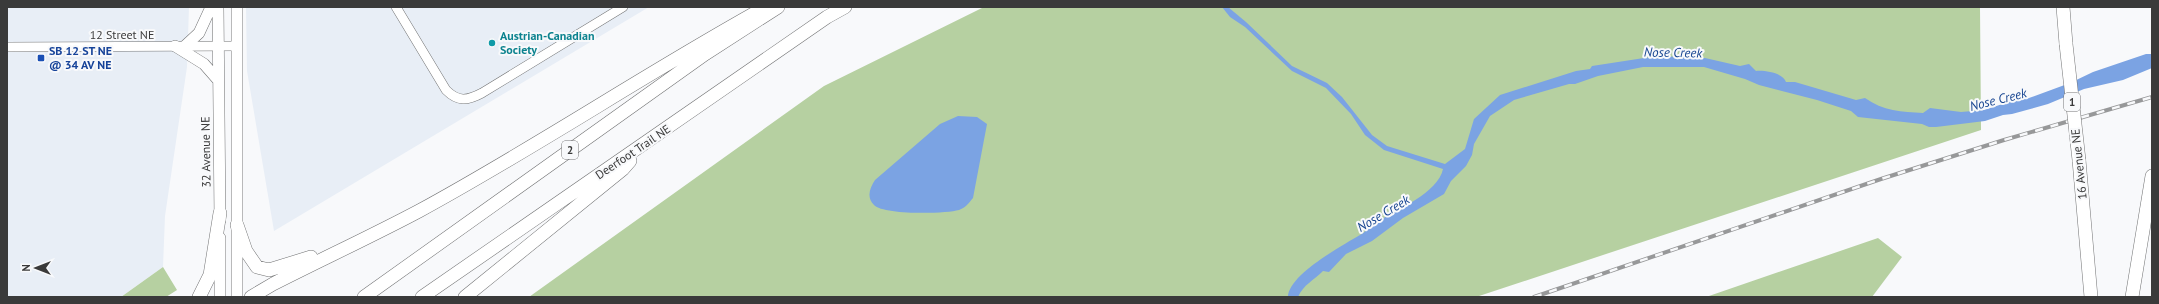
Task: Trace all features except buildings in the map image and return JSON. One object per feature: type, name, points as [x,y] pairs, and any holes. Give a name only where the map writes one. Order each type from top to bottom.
[{"type":"highway","points":[[251,297],[273,284],[419,211],[561,130],[713,36],[766,7]]},
{"type":"highway","name":"2","points":[[364,297],[705,54],[778,7]]},
{"type":"highway","name":"Deerfoot Trail NE","points":[[422,297],[827,17],[845,7]]},
{"type":"highway","name":"16 Avenue NE","points":[[2063,7],[2091,297]]},
{"type":"highway","points":[[465,297],[623,169],[641,147]]},
{"type":"highway","points":[[2132,297],[2152,176]]},
{"type":"highway","points":[[199,297],[210,275],[220,213]]},
{"type":"highway","points":[[237,225],[246,251],[252,260],[257,267],[269,270],[298,262],[385,227]]},
{"type":"main road","points":[[211,7],[199,33],[180,46],[204,64],[218,80]]},
{"type":"main road","name":"32 Avenue NE","points":[[218,7],[220,297]]},
{"type":"main road","points":[[237,7],[237,297]]},
{"type":"street","points":[[396,7],[446,90],[459,100],[472,99],[607,11],[623,7]]},
{"type":"street","name":"12 Street NE","points":[[7,47],[237,46]]},
{"type":"shaded area","points":[[7,7],[189,7],[187,67],[165,216],[163,267],[121,297],[7,297]]},
{"type":"shaded area","points":[[246,7],[649,7],[274,231],[247,71]]},
{"type":"green space","points":[[984,7],[1980,7],[1981,130],[1476,297],[529,297],[824,86]]},
{"type":"green space","points":[[1878,238],[1902,257],[1872,297],[1706,297]]},
{"type":"green space","points":[[163,267],[177,290],[166,297],[121,297]]},
{"type":"water","points":[[1222,7],[1228,7],[1246,22],[1292,66],[1327,83],[1342,97],[1372,135],[1387,146],[1445,164],[1465,149],[1474,119],[1500,95],[1576,71],[1590,69],[1592,66],[1657,56],[1705,58],[1740,66],[1749,64],[1756,71],[1778,74],[1786,82],[1795,82],[1856,100],[1865,98],[1879,106],[1893,110],[1923,113],[1930,108],[1961,112],[1984,110],[2021,98],[2029,98],[2070,83],[2093,72],[2146,54],[2152,54],[2152,68],[2123,80],[2084,89],[2048,104],[2012,114],[2003,115],[1985,121],[1936,127],[1858,117],[1851,111],[1817,100],[1759,85],[1745,79],[1704,67],[1643,67],[1598,76],[1575,84],[1569,84],[1514,100],[1490,116],[1474,144],[1472,155],[1466,166],[1451,181],[1444,194],[1403,218],[1372,241],[1346,254],[1329,272],[1323,271],[1309,283],[1298,297],[1288,297],[1290,288],[1306,270],[1375,223],[1425,193],[1440,178],[1443,169],[1384,150],[1365,135],[1351,114],[1326,88],[1292,71],[1245,27],[1230,17]]},
{"type":"water","points":[[958,116],[977,117],[987,124],[973,198],[959,210],[928,213],[889,211],[874,205],[869,196],[870,189],[875,180],[940,124]]},
{"type":"railway","points":[[1534,297],[1881,179],[2004,140],[2152,97]]},
{"type":"place","name":"Austrian-Canadian Society","points":[[492,43]]},
{"type":"place","name":"SB 12 ST NE @ 34 AV NE","points":[[41,58]]},
{"type":"water label","name":"Nose Creek","points":[[1673,52]]},
{"type":"water label","name":"Nose Creek","points":[[1998,99]]},
{"type":"water label","name":"Nose Creek","points":[[1383,213]]}]
